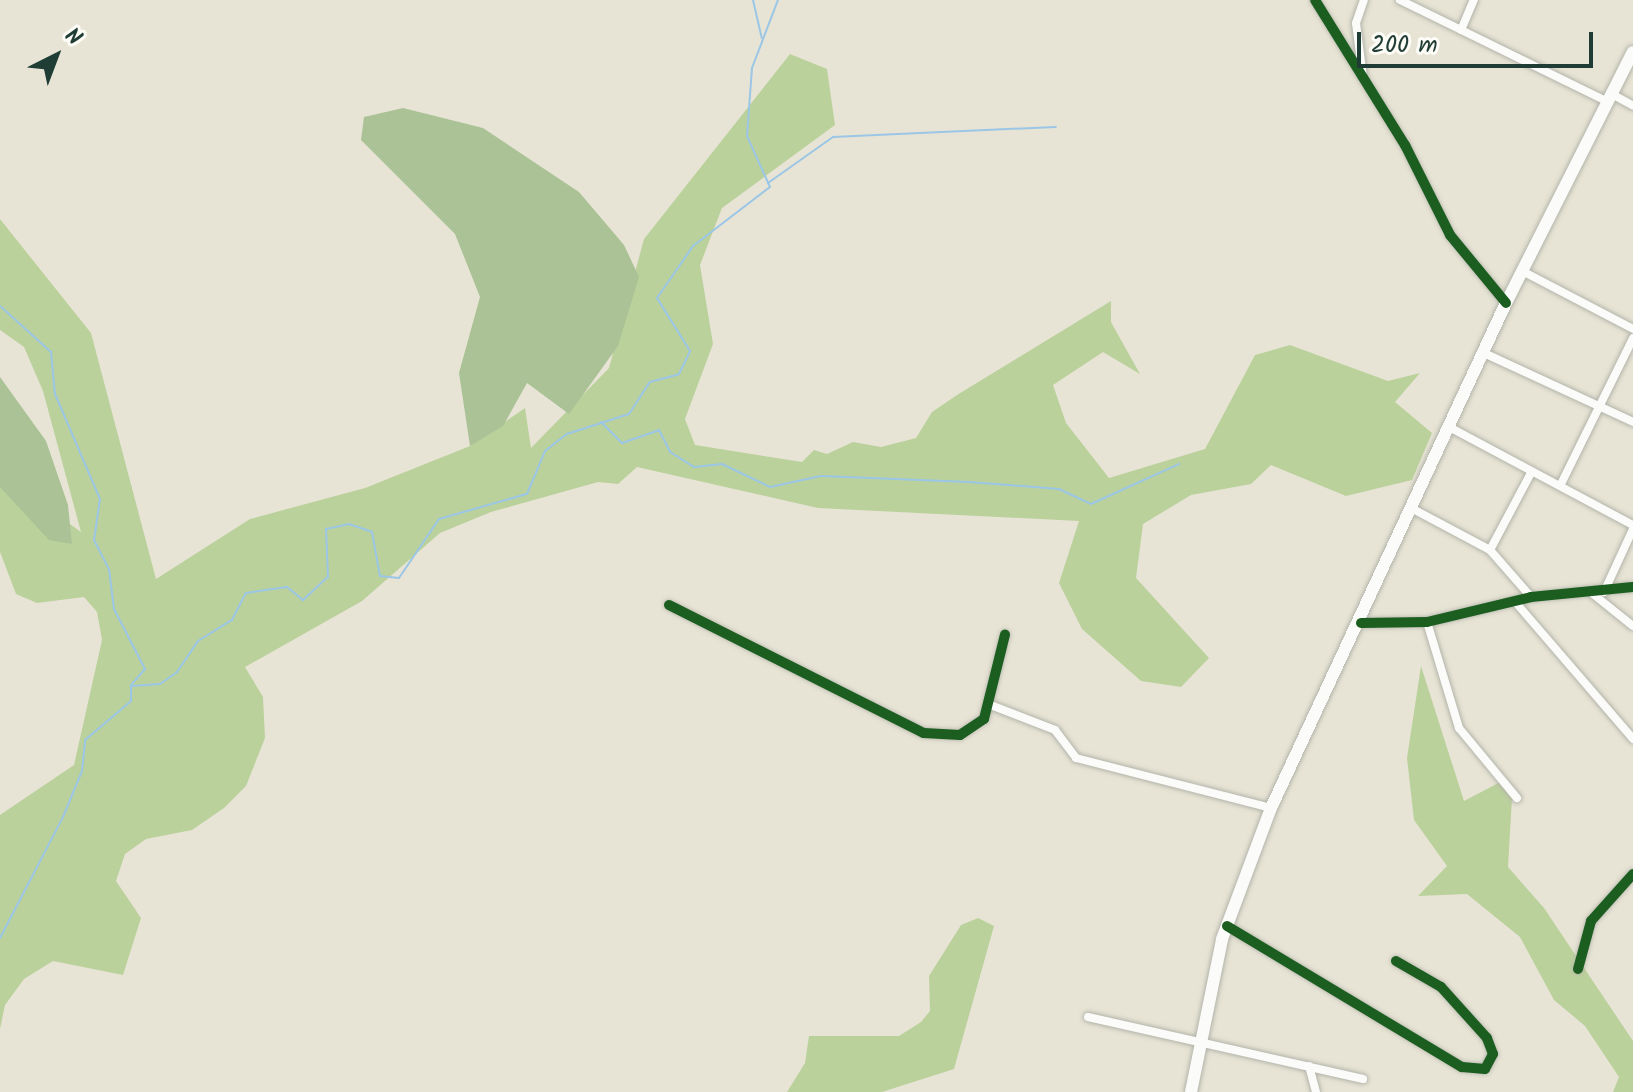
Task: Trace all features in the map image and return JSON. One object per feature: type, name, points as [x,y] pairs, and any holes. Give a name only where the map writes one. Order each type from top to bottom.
[{"type":"highway","points":[[1191,1092],[1198,1042],[1227,926],[1271,808],[1361,623],[1486,354],[1506,303],[1526,273],[1608,97],[1633,52]]},
{"type":"street","points":[[1315,0],[1450,235],[1506,303]]},
{"type":"street","points":[[1364,0],[1356,23],[1364,83]]},
{"type":"street","points":[[1400,0],[1633,106]]},
{"type":"street","points":[[1461,30],[1474,0]]},
{"type":"street","points":[[1526,273],[1633,329]]},
{"type":"street","points":[[1561,484],[1633,338]]},
{"type":"street","points":[[1486,354],[1633,422]]},
{"type":"street","points":[[1451,428],[1561,484],[1633,527],[1604,592]]},
{"type":"street","points":[[1490,550],[1532,471]]},
{"type":"street","points":[[1413,509],[1490,550],[1531,597]]},
{"type":"street","points":[[1361,623],[1427,622],[1517,604],[1531,597],[1593,594],[1633,587]]},
{"type":"street","points":[[1593,594],[1633,626]]},
{"type":"street","points":[[1517,604],[1633,739]]},
{"type":"street","points":[[669,605],[924,733],[960,735],[984,719],[1005,635]]},
{"type":"street","points":[[1427,622],[1459,728],[1517,798]]},
{"type":"street","points":[[988,704],[1055,730],[1076,758],[1271,808]]},
{"type":"street","points":[[1578,969],[1591,921],[1633,874]]},
{"type":"street","points":[[1227,926],[1462,1067],[1485,1069],[1493,1054],[1487,1038],[1441,987],[1396,961]]},
{"type":"street","points":[[1088,1017],[1363,1079]]},
{"type":"street","points":[[1309,1066],[1316,1092]]},
{"type":"green space","points":[[790,54],[827,69],[835,125],[722,208],[700,265],[713,344],[685,419],[695,445],[802,462],[814,450],[827,454],[853,442],[881,447],[916,438],[932,412],[1111,301],[1111,322],[1140,374],[1103,352],[1053,385],[1066,423],[1109,478],[1205,449],[1255,355],[1290,345],[1388,381],[1420,373],[1395,402],[1432,433],[1412,480],[1346,496],[1271,465],[1251,484],[1191,495],[1143,524],[1136,578],[1209,658],[1181,687],[1141,681],[1082,629],[1059,583],[1079,521],[818,508],[637,467],[618,484],[598,482],[491,512],[440,533],[362,601],[245,667],[263,697],[265,738],[246,786],[224,808],[192,830],[146,839],[125,854],[116,881],[141,918],[123,975],[53,961],[24,979],[5,1005],[0,1029],[0,815],[74,765],[102,640],[97,612],[84,597],[37,603],[16,594],[0,552],[0,474],[81,532],[43,391],[24,347],[0,330],[0,219],[91,333],[156,579],[250,519],[365,488],[470,446],[525,408],[531,448],[609,368],[644,239]]},
{"type":"green space","points":[[403,108],[483,128],[579,192],[624,245],[639,277],[618,346],[569,414],[527,383],[503,426],[470,446],[459,373],[480,297],[455,234],[361,140],[364,117]]},
{"type":"green space","points":[[0,377],[46,441],[68,505],[72,544],[49,540],[0,487]]},
{"type":"green space","points":[[1421,666],[1464,801],[1504,780],[1512,798],[1508,867],[1544,908],[1633,1041],[1633,1092],[1613,1092],[1619,1077],[1585,1026],[1554,1000],[1520,937],[1467,894],[1418,896],[1447,866],[1414,820],[1407,758]]},
{"type":"green space","points":[[978,918],[994,926],[954,1069],[882,1092],[787,1092],[805,1063],[809,1036],[899,1036],[921,1022],[930,1011],[929,976],[961,925]]},
{"type":"waterway","points":[[753,0],[762,38]]},
{"type":"waterway","points":[[0,938],[63,817],[82,771],[85,740],[131,701],[131,686],[160,684],[177,672],[198,641],[232,620],[246,593],[287,587],[303,600],[328,577],[326,529],[349,524],[372,532],[380,576],[399,578],[439,519],[527,494],[545,451],[567,434],[629,414],[650,382],[679,374],[690,351],[657,298],[693,246],[770,187],[747,136],[752,68],[778,0]]},
{"type":"waterway","points":[[768,183],[833,137],[1056,127]]},
{"type":"waterway","points":[[0,306],[51,352],[55,394],[100,499],[94,540],[109,569],[114,609],[145,669],[131,685]]},
{"type":"waterway","points":[[601,422],[622,443],[659,430],[670,452],[694,467],[722,464],[770,487],[821,476],[969,482],[1059,489],[1091,504],[1179,464]]},
{"type":"cycle path","points":[[1315,0],[1405,145],[1450,235],[1506,303]]},
{"type":"cycle path","points":[[1361,623],[1427,622],[1531,597],[1633,587]]},
{"type":"cycle path","points":[[669,605],[924,733],[960,735],[984,719],[1005,635]]},
{"type":"cycle path","points":[[1578,969],[1591,921],[1633,874]]},
{"type":"cycle path","points":[[1227,926],[1462,1067],[1485,1069],[1493,1054],[1487,1038],[1441,987],[1396,961]]}]
